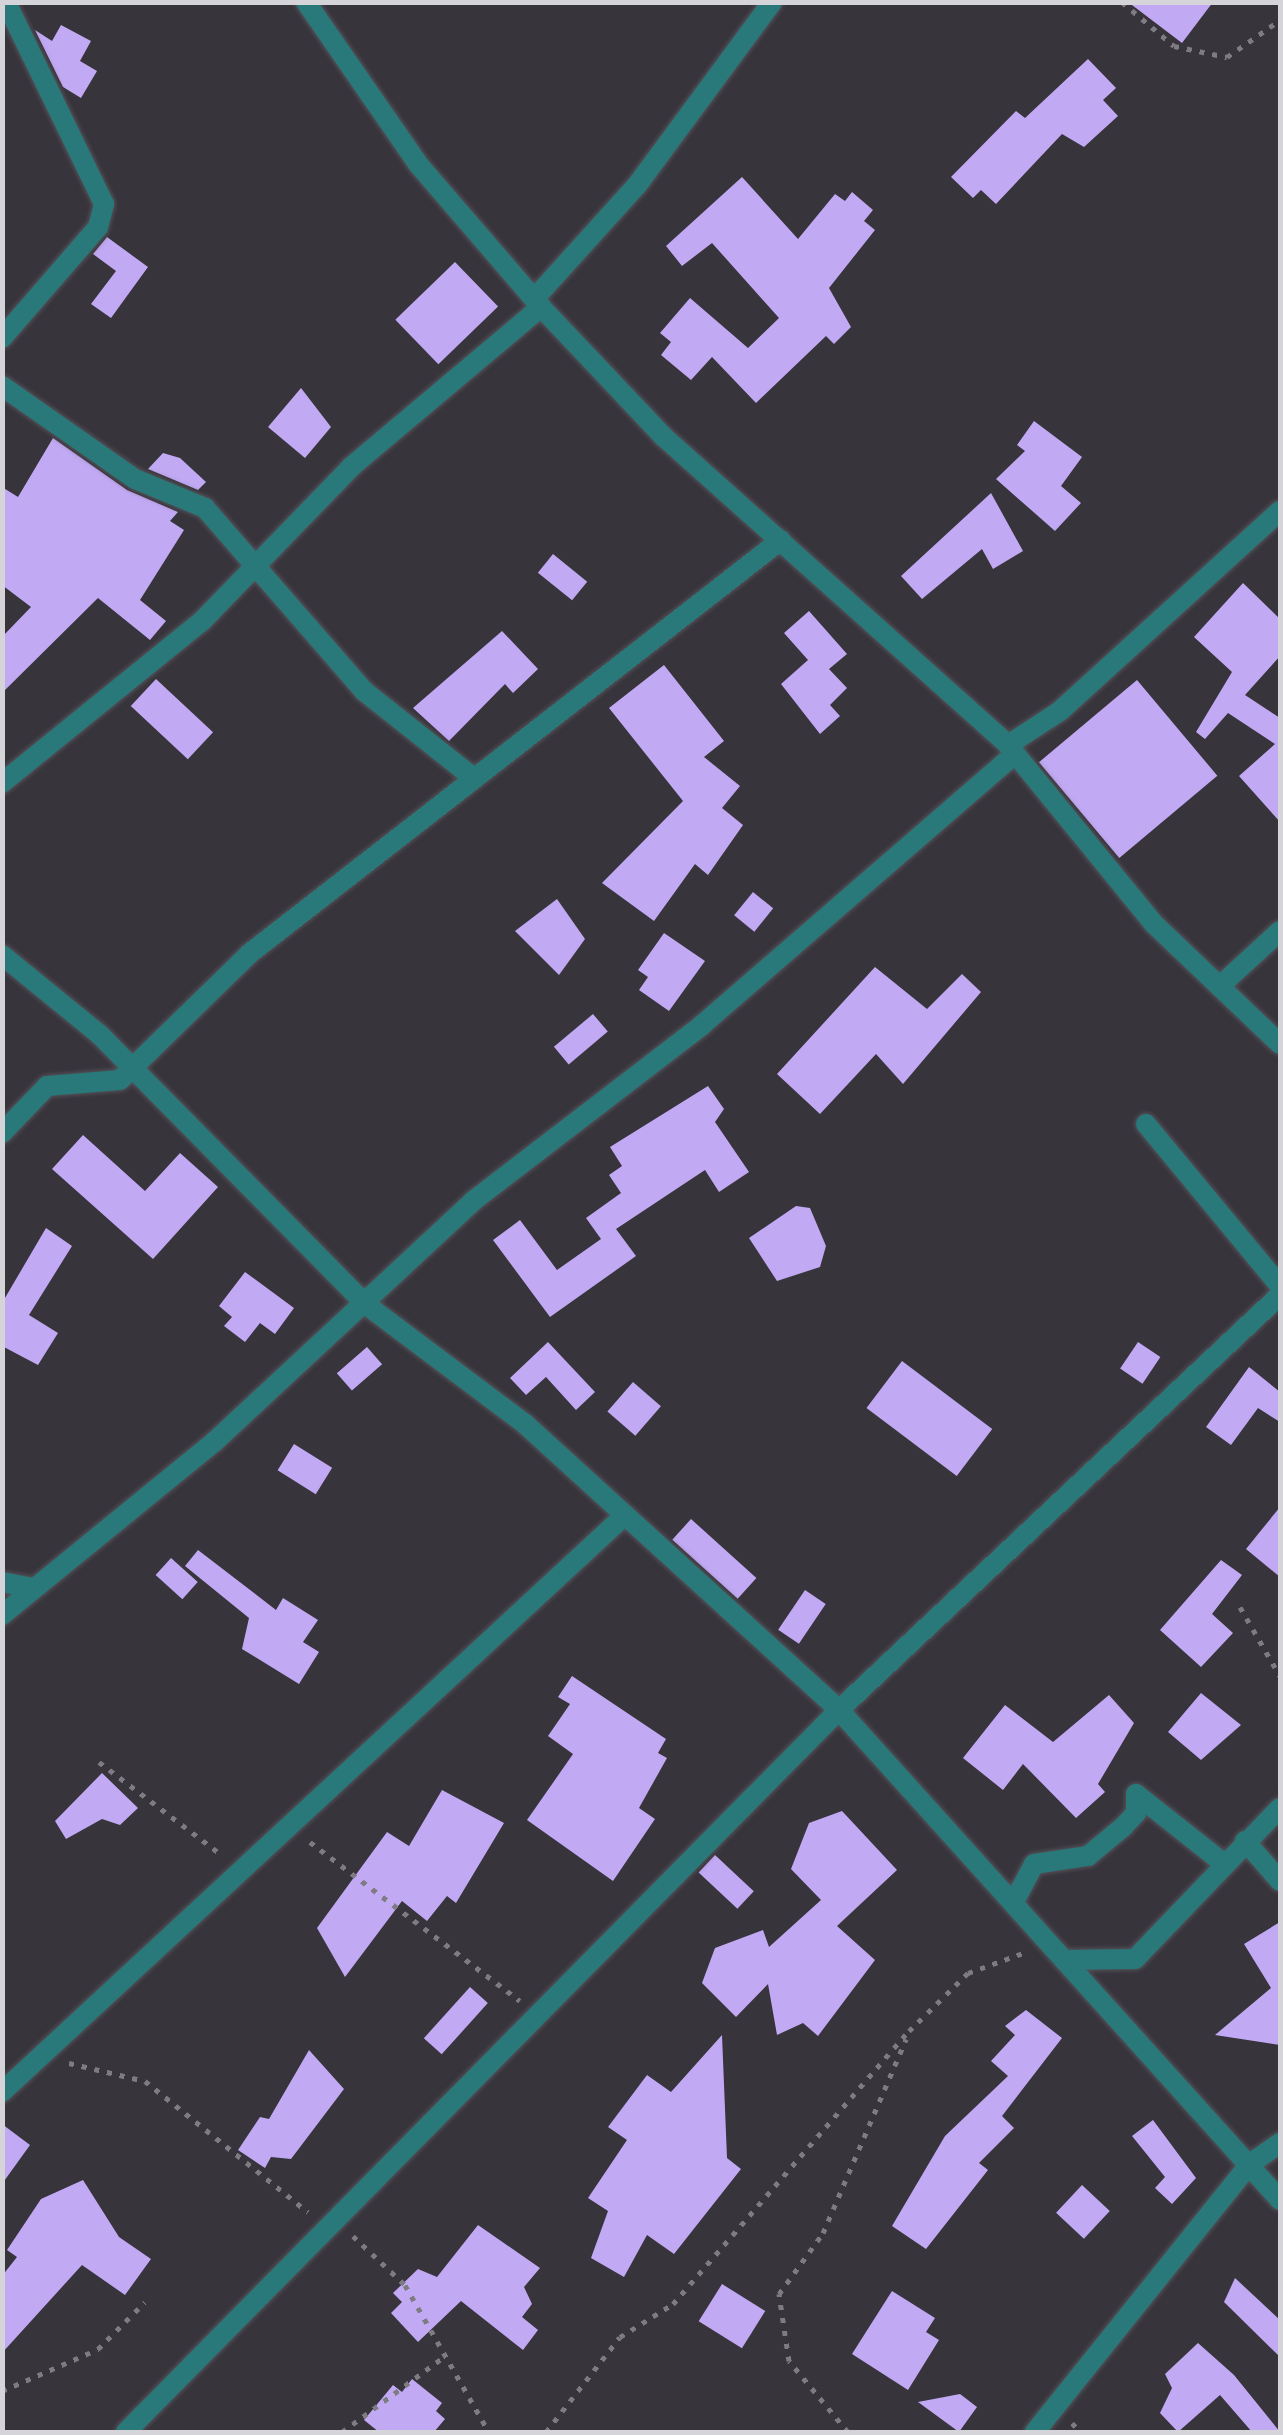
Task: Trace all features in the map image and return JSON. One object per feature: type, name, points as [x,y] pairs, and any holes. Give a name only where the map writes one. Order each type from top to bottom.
[{"type":"street","points":[[2,338],[98,226],[104,204],[6,2]]},
{"type":"street","points":[[306,2],[418,164],[538,302],[664,437],[1011,750],[1141,910],[1280,1044]]},
{"type":"street","points":[[2,783],[263,565],[351,468],[538,302],[638,184],[772,2]]},
{"type":"street","points":[[2,386],[135,479],[205,508],[263,565],[364,691],[470,774]]},
{"type":"street","points":[[2,1615],[214,1442],[473,1200],[702,1025],[1060,711],[1280,511]]},
{"type":"street","points":[[2,1132],[47,1086],[102,1088],[132,1066],[249,954],[390,849],[470,774],[782,540]]},
{"type":"street","points":[[1221,984],[1280,931]]},
{"type":"street","points":[[2,955],[132,1066],[364,1303],[433,1346],[839,1710],[1016,1898],[1280,2200]]},
{"type":"street","points":[[1146,1124],[1280,1286]]},
{"type":"street","points":[[126,2432],[839,1710],[1280,1295]]},
{"type":"street","points":[[2,2092],[31,2059],[243,1873],[625,1515]]},
{"type":"street","points":[[2,1582],[32,1588]]},
{"type":"street","points":[[1016,1898],[1034,1864],[1088,1856],[1123,1827],[1136,1813],[1136,1794],[1223,1863]]},
{"type":"street","points":[[1068,1960],[1136,1959],[1223,1863],[1280,1808]]},
{"type":"street","points":[[1245,1840],[1280,1881]]},
{"type":"street","points":[[1035,2432],[1250,2164],[1280,2143]]},
{"type":"path","points":[[1122,2],[1174,46],[1227,58],[1280,20]]},
{"type":"path","points":[[1240,1607],[1280,1676]]},
{"type":"path","points":[[99,1762],[243,1873]]},
{"type":"path","points":[[292,1828],[535,2016]]},
{"type":"path","points":[[546,2432],[620,2337],[674,2304],[909,2032],[968,1972],[1052,1942]]},
{"type":"path","points":[[848,2432],[789,2360],[779,2294],[824,2234],[909,2032]]},
{"type":"path","points":[[31,2059],[115,2068],[145,2082],[257,2177],[331,2222],[389,2264],[489,2432]]},
{"type":"path","points":[[2,2391],[98,2349],[144,2302]]},
{"type":"path","points":[[342,2432],[445,2356]]},
{"type":"building","points":[[1128,2],[1213,2],[1182,43]]},
{"type":"building","points":[[61,25],[91,41],[80,61],[97,71],[81,98],[63,87],[35,30],[52,41]]},
{"type":"building","points":[[1088,59],[1116,88],[1103,100],[1118,116],[1084,147],[1062,134],[996,204],[981,190],[973,198],[951,177],[1016,111],[1025,118]]},
{"type":"building","points":[[742,177],[798,239],[835,194],[845,201],[852,192],[873,210],[864,221],[875,230],[829,288],[851,327],[834,344],[826,336],[756,403],[712,357],[691,380],[661,355],[671,342],[660,333],[690,298],[748,348],[779,318],[712,243],[682,266],[666,246]]},
{"type":"building","points":[[107,237],[148,267],[111,318],[91,304],[116,271],[93,254]]},
{"type":"building","points":[[455,262],[498,307],[438,364],[395,320]]},
{"type":"building","points":[[301,388],[331,427],[305,458],[268,427]]},
{"type":"building","points":[[1034,421],[1082,457],[1061,486],[1081,503],[1055,531],[996,479],[1025,451],[1017,445]]},
{"type":"building","points":[[53,438],[127,490],[178,512],[170,521],[184,530],[140,600],[166,621],[150,640],[98,598],[2,693],[2,637],[31,607],[2,585],[2,487],[18,497]]},
{"type":"building","points":[[163,453],[180,458],[206,482],[198,490],[148,469]]},
{"type":"building","points":[[991,493],[1023,551],[993,569],[982,549],[922,599],[901,576]]},
{"type":"building","points":[[553,554],[587,582],[572,600],[538,573]]},
{"type":"building","points":[[1243,583],[1280,619],[1280,656],[1245,695],[1280,718],[1280,822],[1239,776],[1275,744],[1228,713],[1205,739],[1196,732],[1232,672],[1194,637]]},
{"type":"building","points":[[809,611],[847,654],[829,669],[847,688],[830,705],[840,716],[820,734],[781,684],[808,660],[784,633]]},
{"type":"building","points":[[502,631],[538,669],[513,693],[505,684],[449,741],[413,708]]},
{"type":"building","points":[[664,665],[724,741],[704,757],[740,786],[722,808],[743,825],[708,875],[695,864],[654,921],[602,883],[683,801],[609,708]]},
{"type":"building","points":[[156,679],[213,732],[188,759],[131,706]]},
{"type":"building","points":[[1137,680],[1217,776],[1119,858],[1039,762]]},
{"type":"building","points":[[753,892],[773,908],[754,932],[734,915]]},
{"type":"building","points":[[557,899],[585,939],[559,975],[515,931]]},
{"type":"building","points":[[664,933],[705,961],[669,1011],[639,990],[648,977],[638,970]]},
{"type":"building","points":[[875,967],[927,1009],[962,974],[981,992],[903,1084],[876,1054],[820,1114],[777,1074]]},
{"type":"building","points":[[593,1014],[608,1032],[569,1064],[554,1047]]},
{"type":"building","points":[[708,1086],[724,1109],[715,1122],[749,1172],[719,1192],[705,1170],[616,1229],[636,1256],[550,1317],[493,1240],[520,1220],[557,1270],[601,1239],[586,1218],[621,1193],[609,1175],[622,1166],[610,1147]]},
{"type":"building","points":[[83,1135],[145,1191],[180,1153],[218,1187],[153,1259],[52,1169]]},
{"type":"building","points":[[796,1206],[810,1208],[826,1246],[820,1267],[777,1281],[749,1238]]},
{"type":"building","points":[[46,1228],[72,1246],[29,1315],[58,1333],[38,1365],[2,1346],[2,1303]]},
{"type":"building","points":[[245,1272],[294,1308],[275,1334],[260,1323],[245,1342],[224,1326],[232,1317],[219,1306]]},
{"type":"building","points":[[548,1342],[595,1392],[576,1410],[546,1377],[526,1395],[510,1378]]},
{"type":"building","points":[[1138,1342],[1160,1357],[1142,1384],[1120,1369]]},
{"type":"building","points":[[367,1347],[382,1364],[352,1391],[337,1373]]},
{"type":"building","points":[[902,1361],[992,1429],[957,1476],[866,1408]]},
{"type":"building","points":[[1249,1367],[1280,1392],[1280,1422],[1258,1408],[1231,1445],[1206,1427]]},
{"type":"building","points":[[633,1382],[661,1406],[635,1436],[607,1411]]},
{"type":"building","points":[[294,1444],[332,1468],[316,1494],[278,1470]]},
{"type":"building","points":[[1280,1507],[1280,1577],[1246,1549]]},
{"type":"building","points":[[691,1519],[756,1578],[738,1599],[672,1540]]},
{"type":"building","points":[[198,1550],[276,1610],[283,1598],[318,1620],[303,1642],[319,1652],[299,1684],[242,1649],[249,1618],[185,1566]]},
{"type":"building","points":[[171,1558],[198,1582],[182,1599],[156,1575]]},
{"type":"building","points":[[1221,1560],[1242,1575],[1212,1614],[1233,1633],[1201,1667],[1160,1630]]},
{"type":"building","points":[[805,1590],[826,1604],[799,1644],[778,1630]]},
{"type":"building","points":[[572,1676],[666,1739],[658,1753],[667,1758],[639,1808],[655,1819],[613,1881],[527,1820],[573,1754],[548,1736],[570,1704],[558,1697]]},
{"type":"building","points":[[1201,1693],[1241,1725],[1201,1760],[1168,1732]]},
{"type":"building","points":[[1109,1695],[1134,1723],[1098,1784],[1105,1792],[1076,1818],[1023,1764],[1003,1790],[963,1758],[1005,1705],[1053,1742]]},
{"type":"building","points":[[102,1773],[138,1808],[120,1825],[102,1819],[66,1839],[55,1821]]},
{"type":"building","points":[[442,1790],[504,1823],[456,1903],[447,1896],[427,1921],[402,1901],[345,1977],[317,1928],[387,1832],[409,1846]]},
{"type":"building","points":[[842,1811],[897,1870],[837,1926],[875,1960],[818,2036],[803,2023],[777,2035],[768,1984],[736,2017],[702,1983],[715,1948],[763,1930],[769,1947],[821,1900],[791,1869],[809,1823]]},
{"type":"building","points":[[715,1855],[754,1891],[737,1909],[699,1873]]},
{"type":"building","points":[[1280,1922],[1280,2045],[1215,2035],[1271,1988],[1244,1944]]},
{"type":"building","points":[[470,1987],[488,2003],[442,2054],[424,2038]]},
{"type":"building","points":[[1026,2010],[1062,2038],[1002,2116],[1014,2128],[979,2163],[988,2170],[926,2249],[892,2226],[945,2136],[1008,2076],[991,2061],[1015,2035],[1005,2026]]},
{"type":"building","points":[[722,2035],[727,2158],[741,2169],[674,2254],[647,2235],[624,2277],[591,2258],[608,2211],[588,2198],[627,2140],[608,2127],[647,2075],[671,2092]]},
{"type":"building","points":[[309,2050],[344,2089],[291,2159],[271,2157],[265,2168],[238,2150],[260,2117],[269,2119]]},
{"type":"building","points":[[1153,2120],[1196,2178],[1172,2204],[1155,2188],[1165,2177],[1132,2136]]},
{"type":"building","points":[[2,2124],[30,2145],[2,2184]]},
{"type":"building","points":[[83,2180],[119,2237],[151,2259],[125,2295],[82,2265],[2,2353],[2,2276],[17,2257],[7,2250],[41,2199]]},
{"type":"building","points":[[1082,2185],[1110,2211],[1084,2239],[1056,2213]]},
{"type":"building","points":[[478,2225],[540,2268],[524,2287],[532,2304],[522,2317],[538,2330],[523,2350],[461,2301],[418,2342],[391,2313],[402,2302],[393,2293],[418,2269],[437,2277]]},
{"type":"building","points":[[1235,2278],[1280,2320],[1280,2357],[1224,2302]]},
{"type":"building","points":[[722,2284],[765,2311],[742,2348],[699,2321]]},
{"type":"building","points":[[892,2291],[935,2318],[926,2332],[939,2340],[908,2390],[852,2354]]},
{"type":"building","points":[[1198,2343],[1234,2375],[1280,2432],[1252,2432],[1220,2395],[1178,2432],[1160,2413],[1172,2388],[1165,2374]]},
{"type":"building","points":[[412,2379],[442,2403],[436,2411],[445,2419],[434,2432],[379,2432],[364,2420],[393,2385],[402,2392]]},
{"type":"building","points":[[960,2394],[977,2407],[959,2432],[918,2402]]}]
